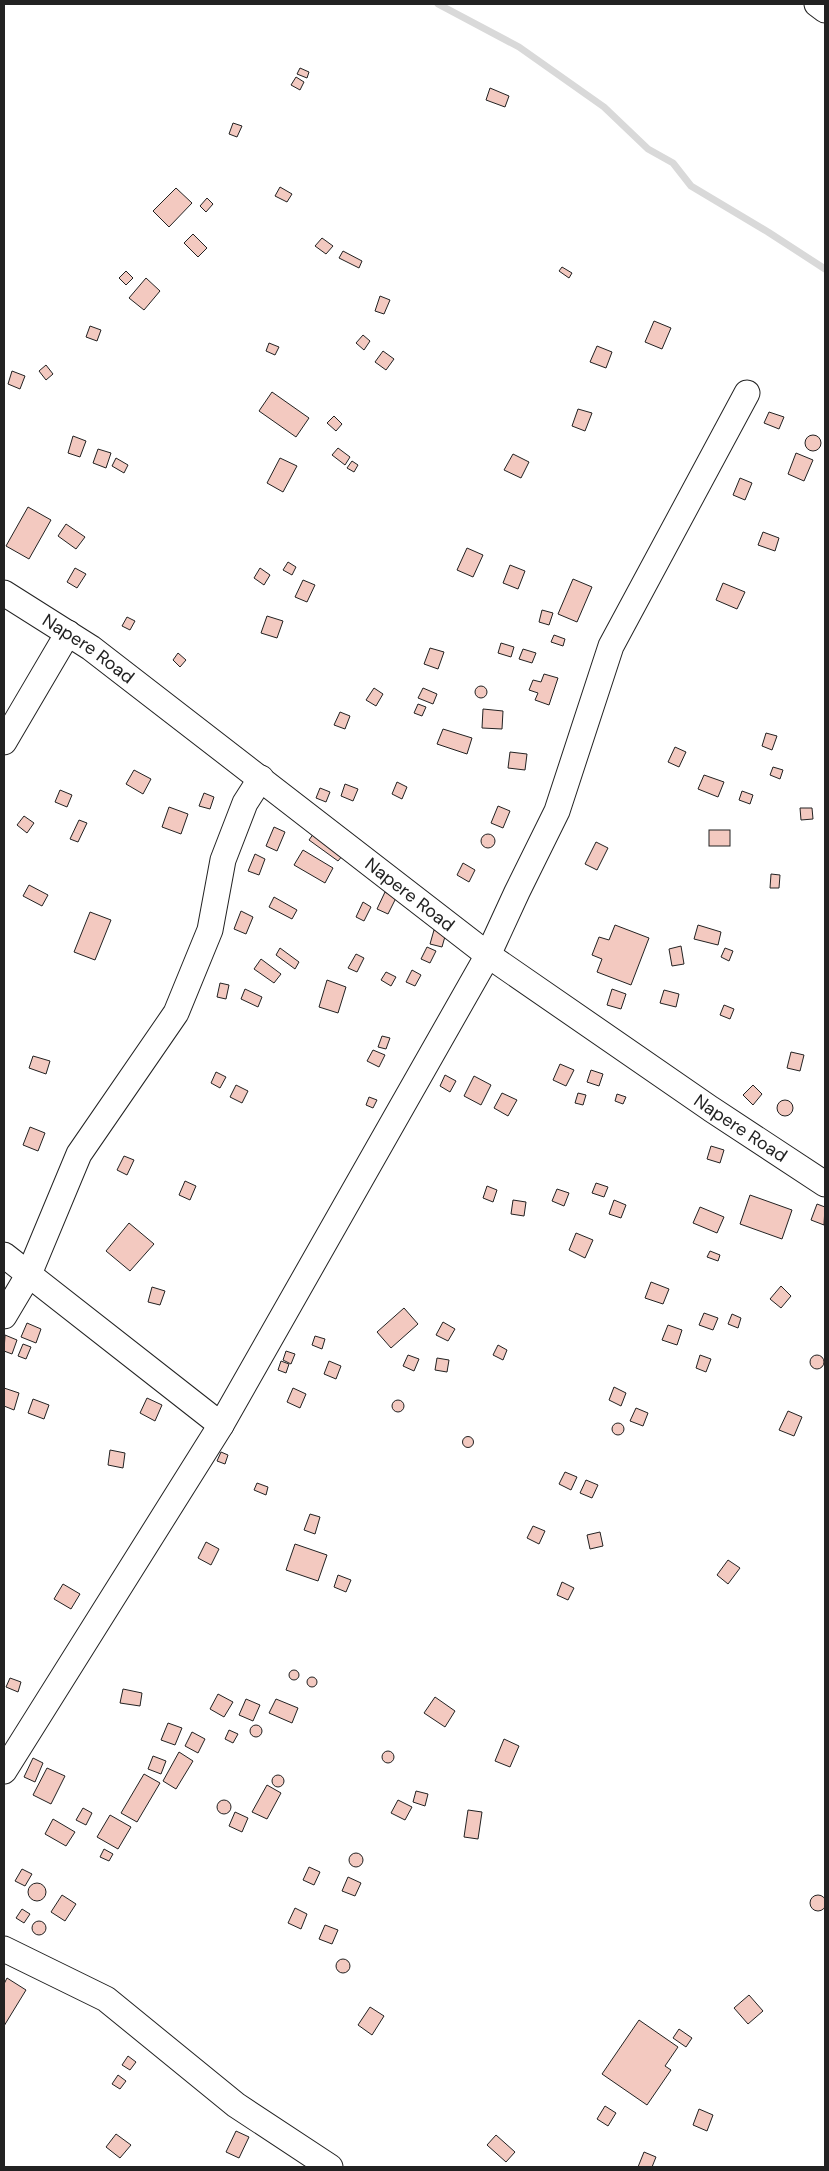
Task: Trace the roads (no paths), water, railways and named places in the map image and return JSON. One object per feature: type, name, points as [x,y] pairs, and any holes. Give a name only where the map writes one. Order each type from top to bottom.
[{"type":"street","points":[[818,4],[825,10]]},
{"type":"street","points":[[4,1771],[221,1424],[488,954],[516,892],[557,811],[611,646],[748,393]]},
{"type":"street","name":"Napere Road","points":[[4,593],[91,648],[488,954],[711,1109],[825,1184]]},
{"type":"street","points":[[4,742],[68,633]]},
{"type":"street","points":[[4,1316],[29,1274],[79,1154],[176,1013],[210,930],[223,860],[246,803],[261,778]]},
{"type":"street","points":[[4,1255],[221,1424]]},
{"type":"street","points":[[4,1949],[106,1999],[236,2105],[330,2167]]},
{"type":"waterway","points":[[438,4],[519,47],[604,107],[648,149],[673,163],[691,186],[825,269]]}]
